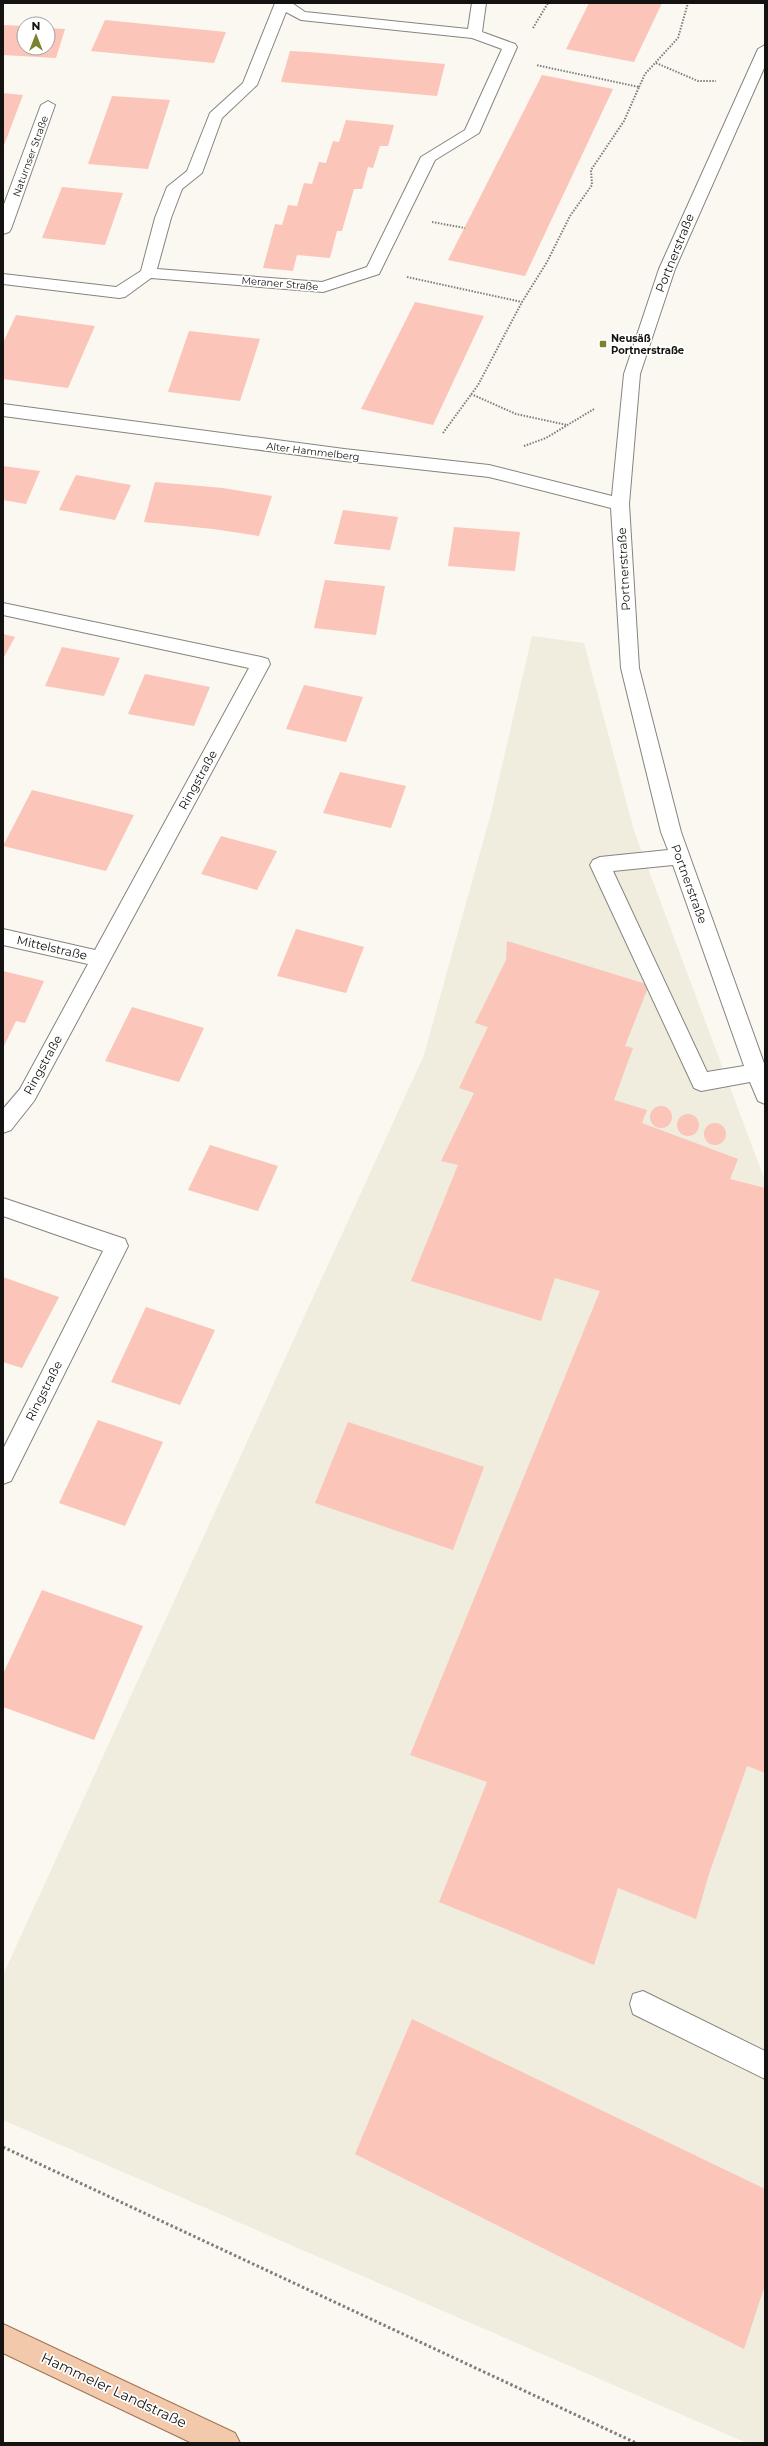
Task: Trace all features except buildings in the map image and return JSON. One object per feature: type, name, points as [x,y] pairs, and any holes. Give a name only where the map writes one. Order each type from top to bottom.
[{"type":"main road","name":"Hammeler Landstraße","points":[[3,2338],[224,2443]]},
{"type":"street","points":[[3,279],[119,293],[148,273],[164,218],[175,187],[194,174],[215,116],[250,85],[282,3],[301,16],[474,34],[510,47],[506,59],[471,133],[429,157],[374,270]]},
{"type":"street","points":[[474,34],[479,3]]},
{"type":"street","name":"Portnerstraße","points":[[765,49],[667,268],[631,381],[620,504],[630,668],[670,832],[765,1095]]},
{"type":"street","name":"Naturnser Straße","points":[[3,229],[48,105]]},
{"type":"street","name":"Meraner Straße","points":[[148,273],[323,287],[374,270]]},
{"type":"street","name":"Alter Hammelberg","points":[[3,410],[399,461],[489,471],[620,504]]},
{"type":"street","name":"Ringstraße","points":[[3,609],[261,664],[27,1095],[3,1124]]},
{"type":"street","points":[[679,857],[600,865],[701,1082],[757,1072]]},
{"type":"street","name":"Mittelstraße","points":[[3,936],[100,959]]},
{"type":"street","name":"Ringstraße","points":[[3,1207],[117,1246],[3,1473]]},
{"type":"street","points":[[643,2004],[765,2066]]},
{"type":"path","points":[[399,461],[441,436],[478,385],[522,302],[547,262],[570,216],[592,184],[591,170],[616,134],[645,74],[678,38],[688,3]]},
{"type":"path","points":[[506,59],[639,87]]},
{"type":"path","points":[[656,63],[683,74]]},
{"type":"path","points":[[374,270],[522,302]]},
{"type":"path","points":[[518,449],[546,438],[568,425],[594,409],[631,381]]},
{"type":"path","points":[[471,394],[516,414],[568,425]]},
{"type":"path","points":[[3,2147],[636,2443]]},
{"type":"shaded area","points":[[532,636],[584,643],[634,831],[765,1181],[765,2443],[747,2443],[3,2120],[3,1975],[424,1055],[491,813]]},
{"type":"place","name":"Neusäß Portnerstraße","points":[[603,344]]}]
